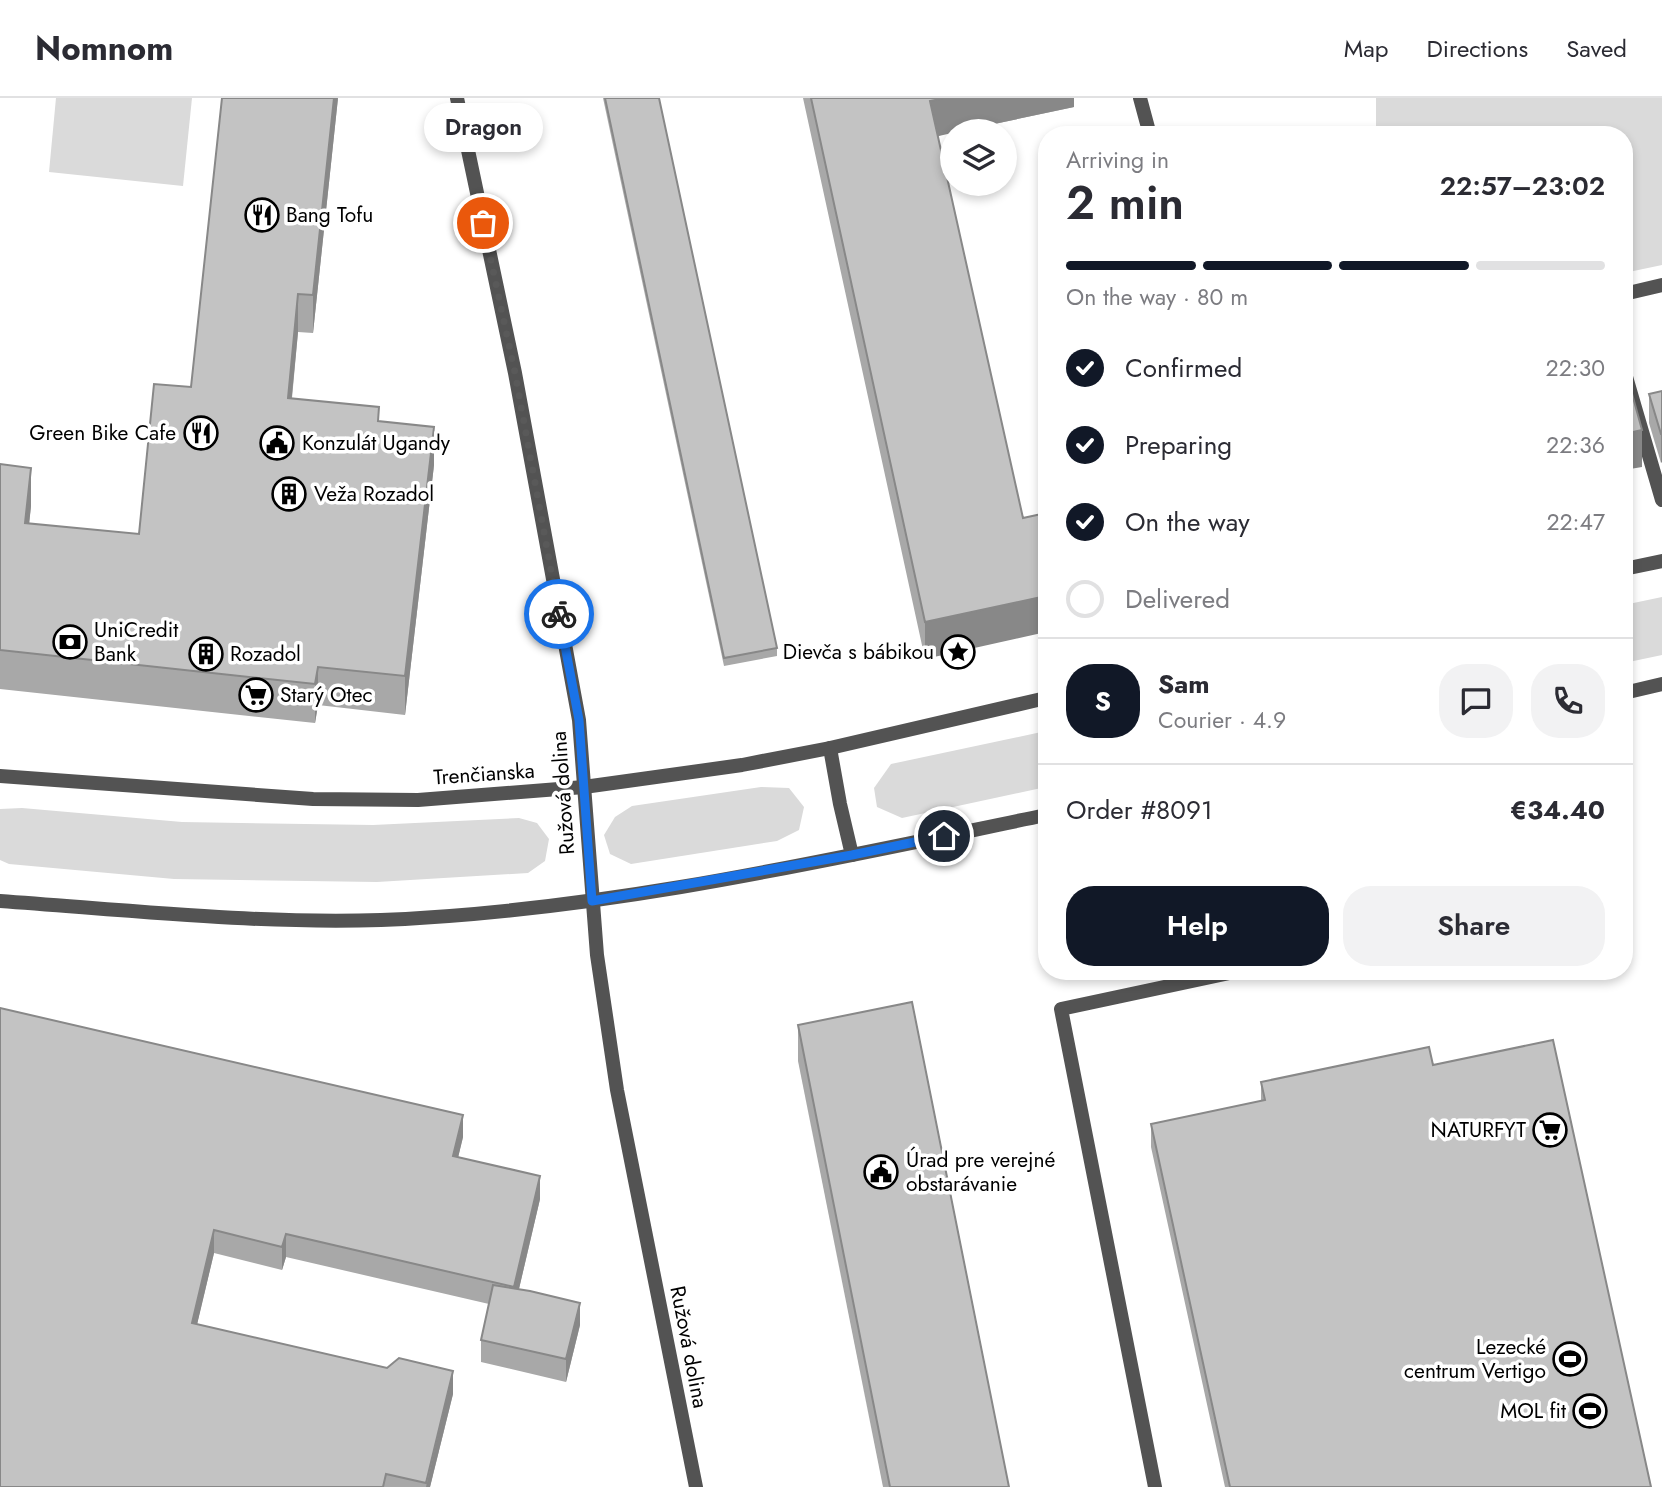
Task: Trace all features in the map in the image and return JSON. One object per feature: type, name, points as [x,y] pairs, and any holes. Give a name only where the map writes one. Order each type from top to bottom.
[{"type":"street","name":"Ružová dolina","points":[[457,98],[515,373],[579,720],[597,955],[617,1090],[696,1487]]},
{"type":"street","points":[[1140,98],[1148,126]]},
{"type":"street","points":[[1633,292],[1662,285]]},
{"type":"street","points":[[1633,401],[1662,500]]},
{"type":"street","points":[[1633,567],[1662,561]]},
{"type":"street","points":[[1633,691],[1662,684]]},
{"type":"street","name":"Trenčianska","points":[[0,776],[313,799],[380,801],[584,787],[742,765],[830,748],[1038,700]]},
{"type":"street","points":[[830,748],[839,804],[852,855]]},
{"type":"street","points":[[0,901],[232,919],[309,921],[473,914],[592,901],[852,855],[1038,817]]},
{"type":"street","points":[[1155,1487],[1061,1009],[1197,980]]},
{"type":"shaded area","points":[[56,98],[192,98],[183,186],[49,172]]},
{"type":"shaded area","points":[[1376,98],[1662,98],[1662,265],[1633,271],[1633,126],[1376,126]]},
{"type":"shaded area","points":[[1662,597],[1662,655],[1633,661],[1633,603]]},
{"type":"shaded area","points":[[1038,733],[1038,789],[902,818],[877,807],[874,788],[891,764]]},
{"type":"shaded area","points":[[761,787],[789,788],[804,807],[799,830],[777,841],[631,864],[610,854],[604,835],[615,817],[632,806]]},
{"type":"shaded area","points":[[22,808],[182,822],[373,825],[519,818],[537,823],[549,839],[545,861],[528,873],[377,882],[174,879],[9,864],[0,860],[0,809]]},
{"type":"building","points":[[222,98],[334,98],[313,295],[298,294],[288,398],[379,407],[378,421],[434,427],[405,676],[318,667],[315,684],[0,650],[0,464],[31,468],[25,523],[139,534],[154,384],[191,387]]},
{"type":"building","points":[[605,98],[659,98],[777,648],[724,658]]},
{"type":"building","points":[[811,98],[945,98],[930,101],[940,146],[940,196],[951,196],[1023,518],[1038,515],[1038,598],[925,622]]},
{"type":"building","points":[[1662,391],[1662,434],[1661,434],[1649,394]]},
{"type":"building","points":[[1633,397],[1642,430],[1633,432]]},
{"type":"building","points":[[912,1002],[1009,1487],[890,1487],[798,1025]]},
{"type":"building","points":[[0,1008],[463,1115],[453,1156],[540,1176],[514,1287],[286,1234],[282,1247],[214,1230],[192,1323],[387,1368],[399,1358],[453,1371],[426,1483],[386,1474],[383,1487],[0,1487]]},
{"type":"building","points":[[1553,1040],[1651,1487],[1230,1487],[1151,1124],[1265,1100],[1261,1082],[1429,1047],[1433,1065]]},
{"type":"building","points":[[493,1285],[580,1303],[566,1359],[481,1340]]},
{"type":"way so far","points":[[483,223],[515,373],[559,614]]},
{"type":"place","name":"Bang Tofu","points":[[262,215]]},
{"type":"place","name":"Dragon","points":[[483,223]]},
{"type":"place","name":"Green Bike Cafe","points":[[201,433]]},
{"type":"place","name":"Konzulát Ugandy","points":[[277,443]]},
{"type":"place","name":"Veža Rozadol","points":[[289,494]]},
{"type":"place","name":"UniCredit Bank","points":[[70,642]]},
{"type":"place","name":"Dievča s bábikou","points":[[958,652]]},
{"type":"place","name":"Rozadol","points":[[206,654]]},
{"type":"place","name":"Starý Otec","points":[[256,695]]},
{"type":"place","name":"NATURFYT","points":[[1550,1130]]},
{"type":"place","name":"Úrad pre verejné obstarávanie","points":[[881,1172]]},
{"type":"place","name":"Lezecké centrum Vertigo","points":[[1570,1359]]},
{"type":"place","name":"MOL fit","points":[[1590,1411]]},
{"type":"route","points":[[559,614],[579,720],[592,901],[944,836]]}]
